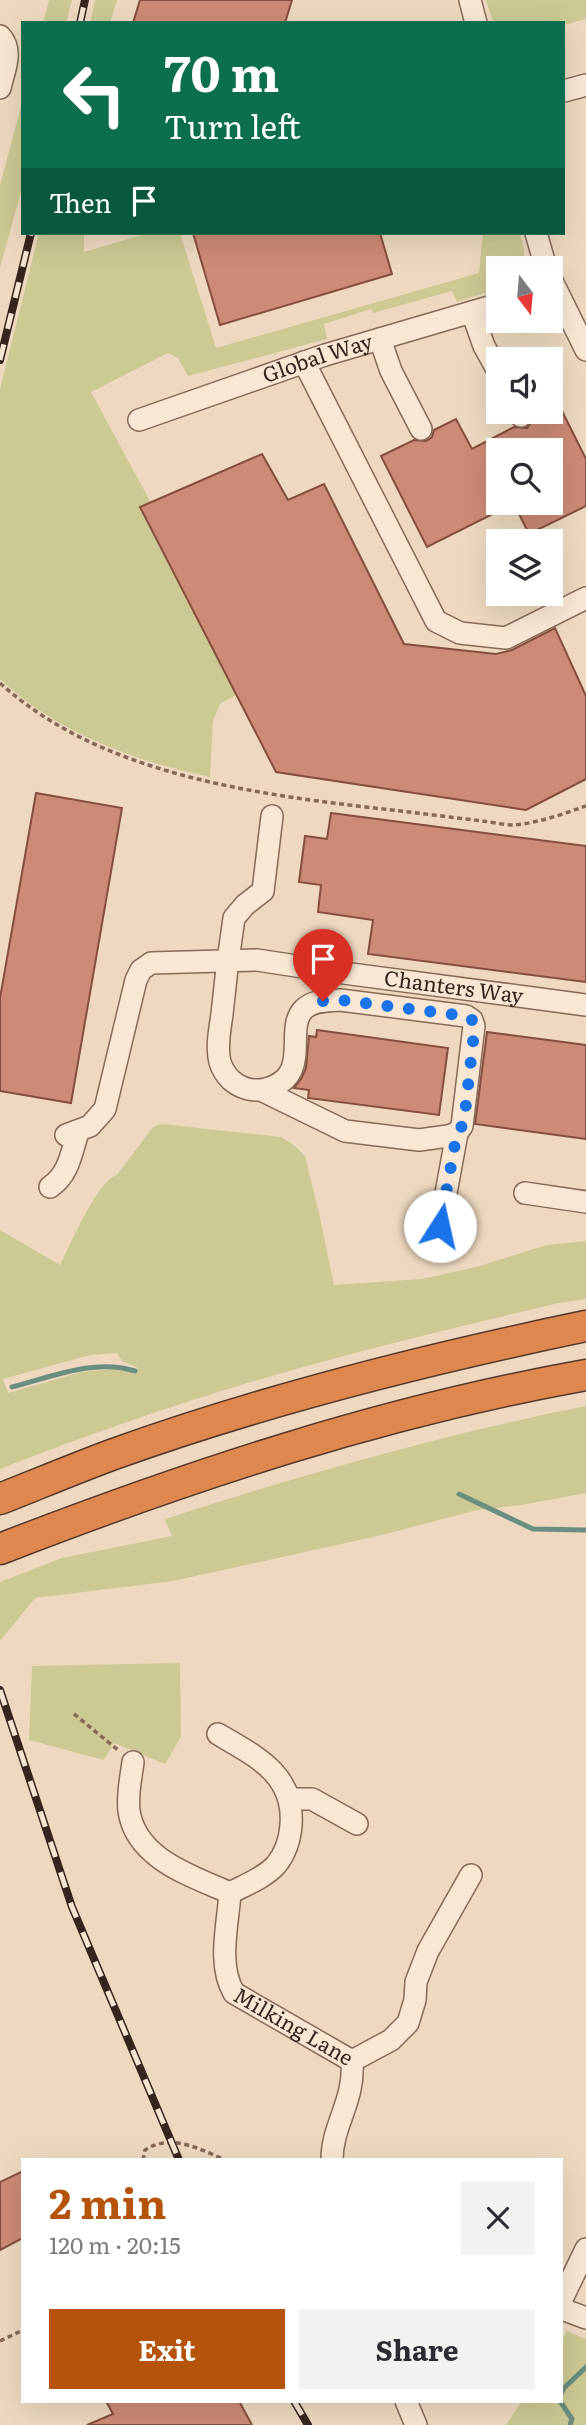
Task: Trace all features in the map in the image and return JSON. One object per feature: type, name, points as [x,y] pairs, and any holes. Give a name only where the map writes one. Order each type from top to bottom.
[{"type":"highway","points":[[0,1499],[114,1454],[356,1379],[586,1326]]},
{"type":"highway","points":[[0,1549],[128,1499],[260,1455],[520,1387],[586,1375]]},
{"type":"street","points":[[470,0],[476,21]]},
{"type":"street","points":[[0,36],[9,53],[0,88]]},
{"type":"street","points":[[565,91],[586,85]]},
{"type":"street","points":[[537,235],[543,256]]},
{"type":"street","points":[[564,307],[586,350]]},
{"type":"street","name":"Global Way","points":[[139,420],[304,362],[486,308]]},
{"type":"street","points":[[472,312],[486,349]]},
{"type":"street","points":[[380,339],[391,371],[421,429]]},
{"type":"street","points":[[304,362],[436,621],[460,633],[506,638],[586,598]]},
{"type":"street","points":[[272,816],[263,891],[234,918],[219,1039],[220,1063],[226,1075],[248,1090],[268,1088],[285,1079],[292,1068],[298,1019],[302,1010],[311,1004],[340,1000],[466,1016],[472,1020],[474,1033],[465,1113],[457,1133],[440,1226],[430,1233],[421,1233]]},
{"type":"street","name":"Chanters Way","points":[[50,1187],[61,1179],[67,1168],[72,1134],[98,1119],[106,1110],[136,980],[141,970],[151,963],[257,960],[586,1005]]},
{"type":"street","points":[[268,1088],[345,1131],[419,1140],[457,1133]]},
{"type":"street","points":[[525,1193],[586,1202]]},
{"type":"street","points":[[133,1762],[128,1801],[130,1815],[138,1834],[169,1866],[230,1894],[276,1865],[286,1849],[291,1817],[289,1799],[276,1775],[259,1758],[218,1734]]},
{"type":"street","points":[[289,1799],[312,1799],[356,1824]]},
{"type":"street","points":[[352,2061],[391,2040],[408,2023],[415,2000],[416,1982],[428,1951],[471,1875]]},
{"type":"street","name":"Milking Lane","points":[[230,1894],[225,1970],[234,1993],[352,2061],[351,2091],[334,2141],[332,2158]]},
{"type":"street","points":[[563,2297],[586,2249]]},
{"type":"street","points":[[563,2309],[586,2318]]},
{"type":"street","points":[[407,2403],[416,2425]]},
{"type":"path","points":[[0,683],[39,713],[105,749],[130,759],[210,781],[307,800],[513,825],[557,816],[586,806]]},
{"type":"path","points":[[74,1714],[133,1762]]},
{"type":"path","points":[[143,2158],[145,2150],[151,2146],[183,2142],[220,2158]]},
{"type":"path","points":[[0,2341],[21,2331]]},
{"type":"shaded area","points":[[49,0],[72,0],[67,21],[44,21]]},
{"type":"shaded area","points":[[95,0],[117,0],[111,21],[90,21]]},
{"type":"shaded area","points":[[486,0],[586,0],[586,19],[565,25],[565,21],[492,21]]},
{"type":"shaded area","points":[[21,106],[21,191],[0,268],[0,185]]},
{"type":"shaded area","points":[[38,235],[84,235],[84,252],[142,235],[181,235],[216,348],[479,273],[483,235],[520,235],[524,256],[486,256],[486,292],[457,302],[452,291],[373,313],[371,309],[324,324],[327,339],[188,376],[178,358],[168,353],[91,392],[151,503],[140,508],[236,695],[220,704],[213,721],[210,777],[154,763],[72,730],[22,698],[0,679],[0,389]]},
{"type":"shaded area","points":[[162,1124],[281,1137],[294,1145],[305,1156],[334,1285],[422,1279],[476,1267],[547,1245],[586,1241],[586,1299],[427,1334],[259,1380],[147,1415],[0,1469],[0,1230],[60,1265],[101,1188],[117,1175],[153,1127]],"holes":[[[117,1353],[122,1361],[138,1368],[135,1374],[115,1369],[82,1372],[8,1393],[3,1379],[90,1355]]]},
{"type":"shaded area","points":[[586,1406],[586,1493],[477,1510],[382,1535],[173,1581],[35,1598],[0,1641],[0,1582],[62,1558],[172,1536],[165,1519],[269,1486],[374,1456]]},
{"type":"shaded area","points":[[180,1663],[181,1737],[165,1764],[114,1743],[104,1760],[29,1740],[32,1666]]},
{"type":"shaded area","points":[[567,2331],[586,2339],[586,2425],[506,2425],[521,2403],[563,2403],[563,2338]]},
{"type":"building","points":[[140,0],[292,0],[286,21],[134,21]]},
{"type":"building","points":[[194,235],[381,235],[392,274],[220,325]]},
{"type":"building","points":[[563,413],[586,459],[586,506],[539,529],[526,529],[520,515],[563,515],[563,438],[493,438],[514,427],[527,428],[530,424],[563,424]]},
{"type":"building","points":[[456,419],[472,449],[486,442],[486,515],[491,515],[427,547],[381,456],[414,440],[426,441],[432,437],[434,430]]},
{"type":"building","points":[[262,454],[288,500],[324,484],[404,644],[496,654],[512,650],[555,628],[586,696],[586,779],[526,810],[276,772],[140,507]]},
{"type":"building","points":[[36,793],[122,808],[71,1103],[0,1091],[0,998]]},
{"type":"building","points":[[331,813],[586,846],[586,982],[368,954],[373,920],[318,912],[321,885],[299,882],[305,836],[327,839]]},
{"type":"building","points":[[317,1030],[448,1048],[439,1115],[308,1098],[309,1090],[294,1088],[306,1068],[309,1036],[316,1037]]},
{"type":"building","points":[[487,1032],[586,1045],[586,1139],[475,1124]]},
{"type":"building","points":[[21,2172],[21,2239],[0,2250],[0,2182]]},
{"type":"building","points":[[107,2403],[240,2403],[252,2425],[87,2425],[113,2414]]},
{"type":"waterway","points":[[12,1387],[73,1370],[104,1367],[135,1371]]},
{"type":"waterway","points":[[459,1494],[533,1529],[586,1530]]},
{"type":"waterway","points":[[563,2390],[586,2367]]},
{"type":"waterway","points":[[561,2403],[572,2419],[570,2425]]},
{"type":"railway","points":[[80,21],[85,0]]},
{"type":"railway","points":[[0,360],[31,235]]},
{"type":"railway","points":[[0,1690],[72,1907],[178,2158]]},
{"type":"railway","points":[[295,2403],[308,2425]]},
{"type":"route","points":[[323,1001],[340,1000],[466,1016],[472,1020],[474,1033],[465,1113],[457,1133],[440,1226]]}]
